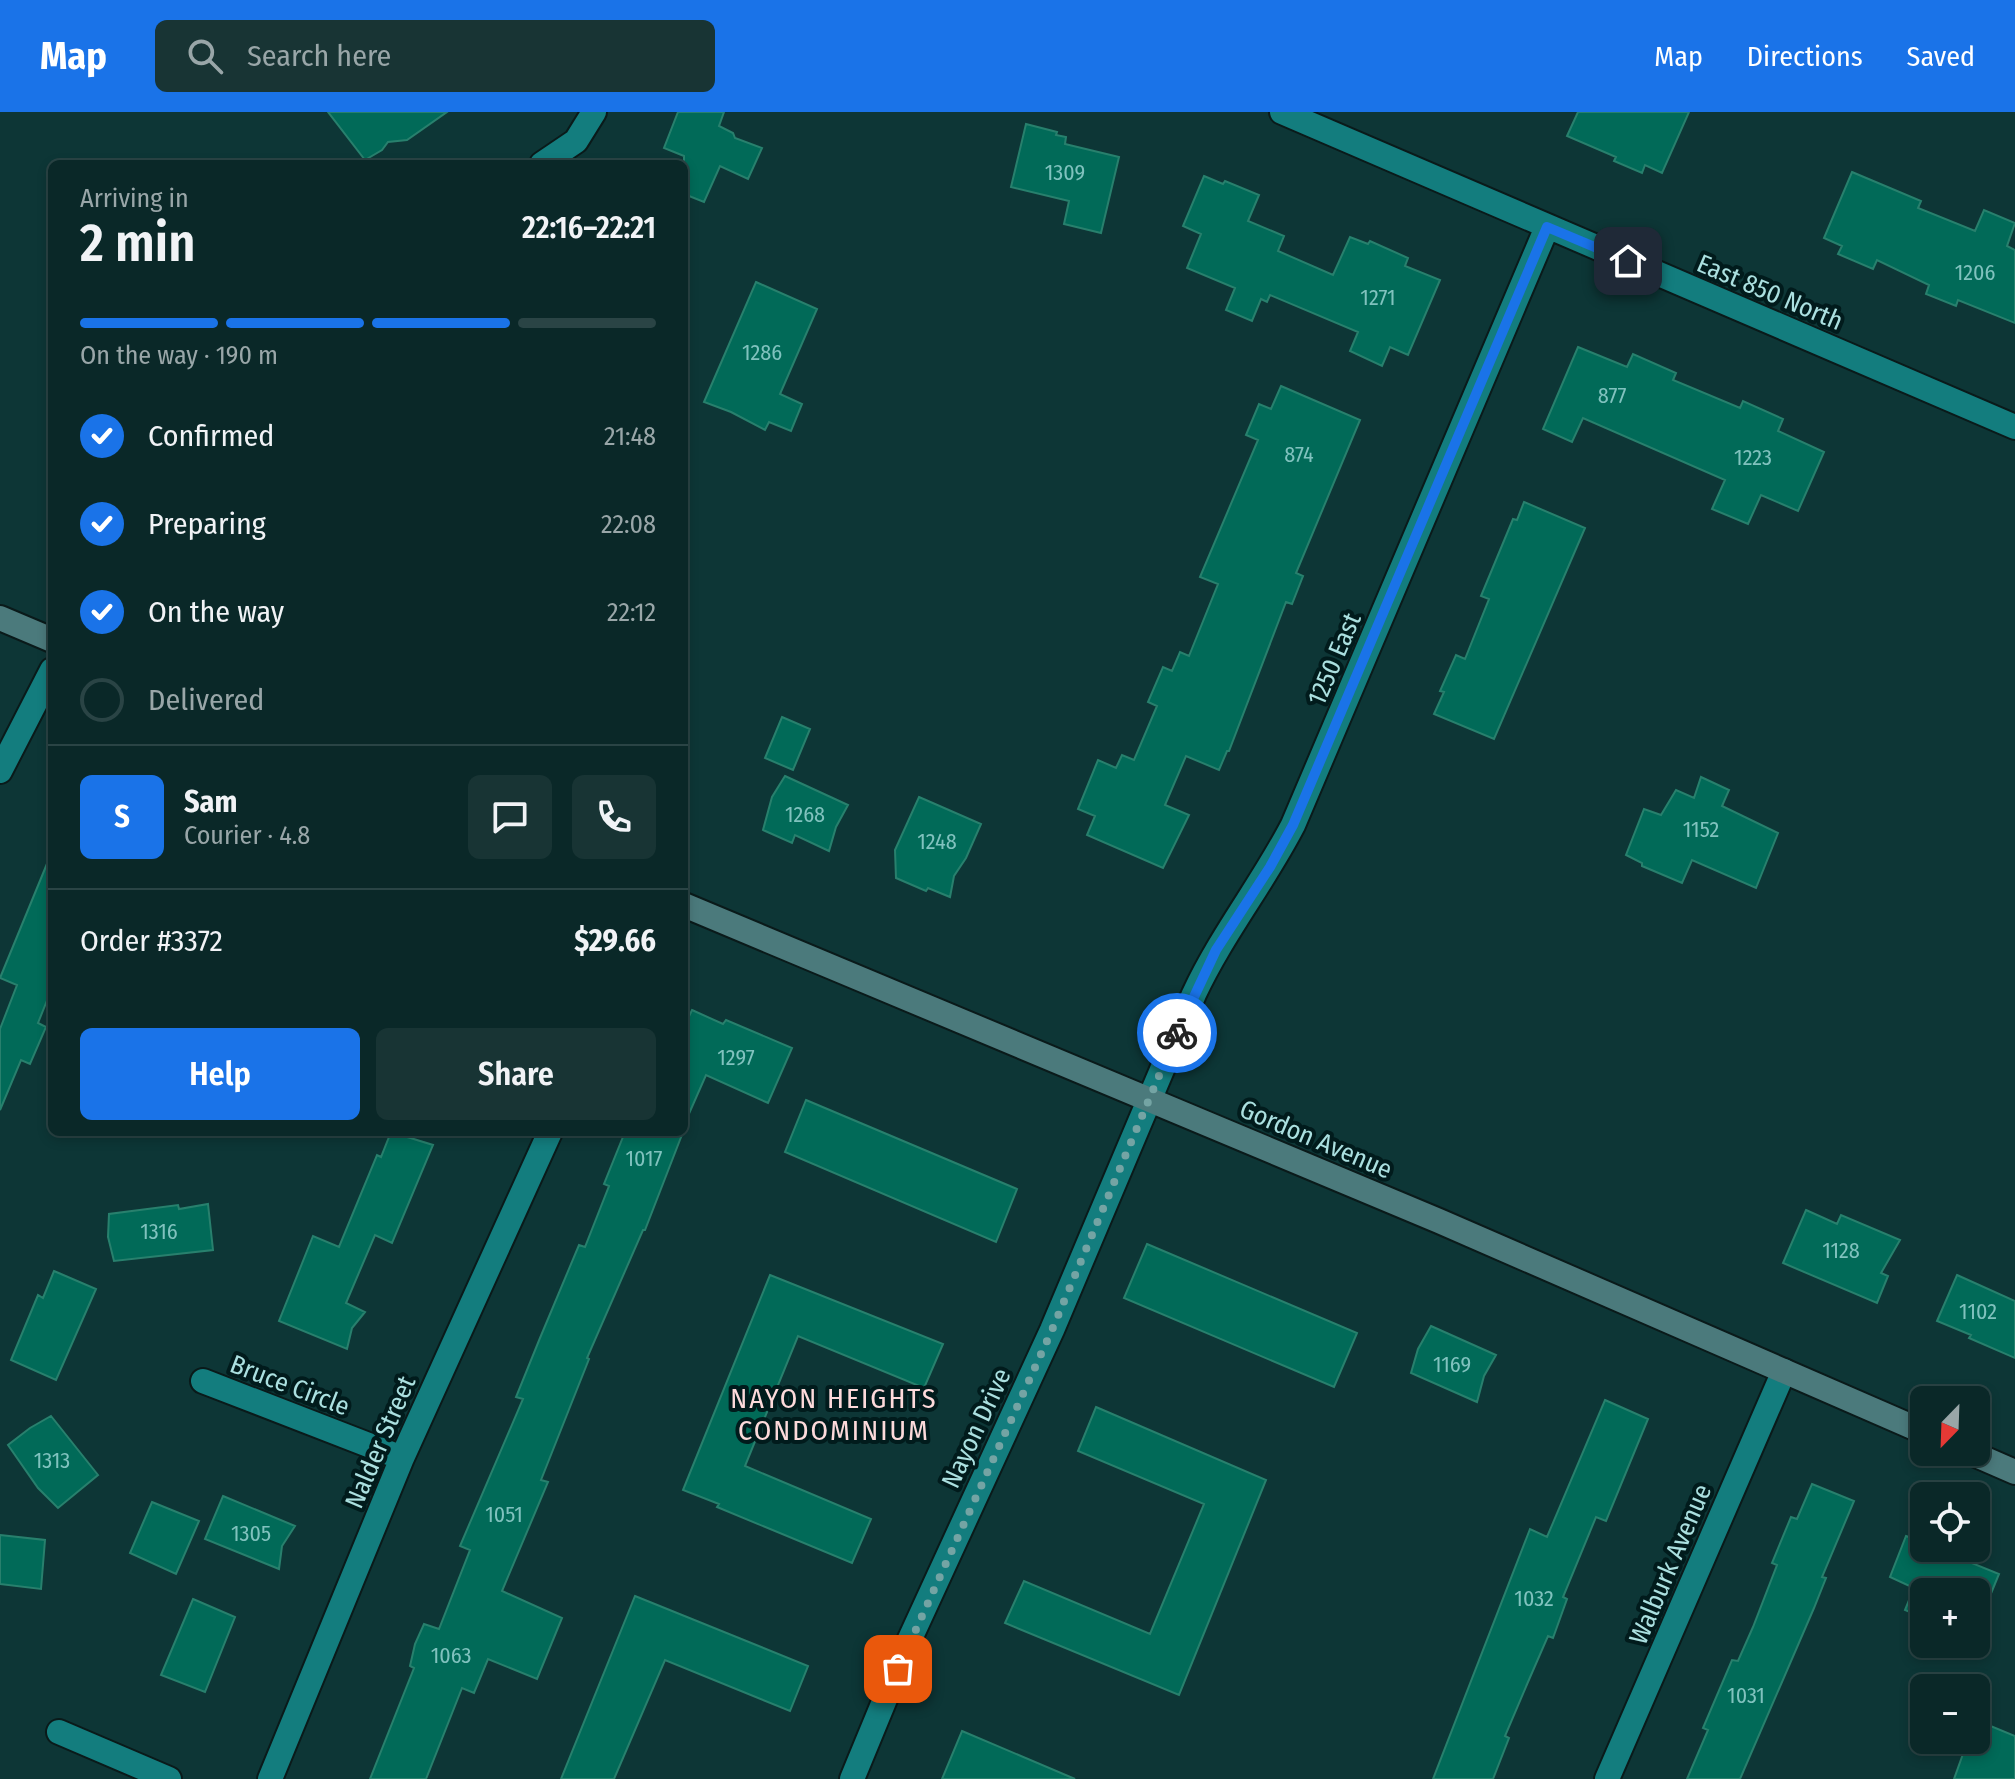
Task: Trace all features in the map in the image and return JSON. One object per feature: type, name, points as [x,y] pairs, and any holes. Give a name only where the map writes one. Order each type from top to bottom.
[{"type":"main road","points":[[0,618],[48,638]]},
{"type":"main road","name":"Gordon Avenue","points":[[688,907],[1439,1221],[1910,1426]]},
{"type":"main road","points":[[1990,1461],[2015,1472]]},
{"type":"street","points":[[548,160],[576,141],[594,112]]},
{"type":"street","name":"East 850 North","points":[[1282,112],[2015,427]]},
{"type":"street","name":"1250 East","points":[[1150,1101],[1206,969],[1293,825],[1547,227]]},
{"type":"street","points":[[0,771],[48,678]]},
{"type":"street","name":"Nayon Drive","points":[[852,1779],[909,1641],[1052,1330],[1150,1101]]},
{"type":"street","name":"Nalder Street","points":[[270,1779],[402,1458],[548,1136]]},
{"type":"street","name":"Walburk Avenue","points":[[1607,1779],[1784,1371]]},
{"type":"street","name":"Bruce Circle","points":[[203,1381],[402,1458]]},
{"type":"street","points":[[59,1732],[169,1779]]},
{"type":"building","points":[[328,112],[447,112],[407,140],[388,142],[382,150],[365,160]]},
{"type":"building","points":[[678,112],[724,112],[719,126],[733,133],[735,138],[762,148],[748,179],[720,166],[704,202],[688,196],[688,160],[664,148]]},
{"type":"building","points":[[1578,112],[1689,112],[1662,173],[1645,165],[1642,173],[1614,161],[1616,157],[1567,136]]},
{"type":"building","points":[[1026,124],[1057,132],[1056,135],[1066,137],[1065,144],[1119,157],[1101,233],[1064,224],[1069,201],[1011,187]]},
{"type":"building","points":[[1852,172],[1921,201],[1918,208],[1975,231],[1984,210],[2015,223],[2007,246],[2015,250],[2015,323],[1958,300],[1956,306],[1926,294],[1929,285],[1877,260],[1873,269],[1838,254],[1842,246],[1824,238]]},
{"type":"building","points":[[1204,176],[1259,195],[1248,221],[1284,236],[1278,251],[1333,275],[1350,237],[1368,244],[1370,241],[1408,258],[1405,266],[1440,280],[1408,355],[1390,347],[1382,366],[1350,351],[1358,332],[1270,295],[1267,302],[1261,299],[1252,321],[1226,310],[1235,288],[1187,268],[1201,234],[1183,226]]},
{"type":"building","points":[[756,282],[817,309],[780,394],[802,404],[791,431],[769,422],[765,430],[704,402]]},
{"type":"building","points":[[1578,347],[1627,367],[1633,354],[1676,373],[1673,380],[1740,408],[1743,401],[1783,419],[1778,431],[1824,452],[1798,511],[1761,495],[1748,524],[1712,509],[1725,480],[1583,418],[1572,442],[1543,429]]},
{"type":"building","points":[[1281,386],[1360,420],[1296,573],[1303,576],[1292,604],[1286,602],[1229,751],[1219,770],[1186,756],[1165,805],[1189,815],[1163,868],[1087,835],[1095,816],[1078,809],[1098,760],[1116,768],[1122,755],[1134,760],[1157,706],[1148,702],[1163,667],[1172,671],[1180,652],[1189,656],[1218,584],[1200,577],[1258,440],[1246,435],[1259,404],[1271,409]]},
{"type":"building","points":[[1524,502],[1585,528],[1494,739],[1434,714],[1444,692],[1440,691],[1456,655],[1465,659],[1489,599],[1481,596],[1513,519],[1517,520]]},
{"type":"building","points":[[782,717],[810,729],[793,770],[765,758]]},
{"type":"building","points":[[785,776],[848,805],[836,827],[829,851],[795,835],[792,843],[763,830],[772,797]]},
{"type":"building","points":[[1701,777],[1729,790],[1722,806],[1778,833],[1756,888],[1692,860],[1682,883],[1642,866],[1642,863],[1626,855],[1644,809],[1661,815],[1676,790],[1694,798]]},
{"type":"building","points":[[919,797],[981,824],[954,876],[950,897],[896,878],[895,850]]},
{"type":"building","points":[[48,861],[48,998],[38,1023],[46,1027],[30,1064],[21,1060],[0,1110],[0,1029],[17,985],[0,978]]},
{"type":"building","points":[[692,1010],[723,1024],[726,1020],[792,1048],[768,1103],[706,1075],[688,1116],[688,1018]]},
{"type":"building","points":[[806,1100],[1017,1189],[996,1242],[785,1152]]},
{"type":"building","points":[[389,1136],[404,1136],[433,1145],[392,1243],[375,1235],[346,1303],[365,1312],[352,1328],[347,1349],[279,1321],[313,1236],[339,1247],[377,1155],[381,1157]]},
{"type":"building","points":[[623,1136],[681,1136],[645,1230],[587,1358],[541,1480],[548,1482],[502,1591],[562,1618],[537,1679],[488,1659],[474,1693],[462,1688],[426,1779],[370,1779],[414,1668],[410,1666],[415,1644],[424,1624],[439,1629],[470,1550],[460,1546],[523,1399],[516,1397],[540,1338],[579,1245],[585,1247],[609,1186],[604,1184]]},
{"type":"building","points":[[208,1204],[213,1250],[114,1261],[108,1237],[109,1214]]},
{"type":"building","points":[[1806,1210],[1837,1224],[1841,1215],[1900,1240],[1881,1273],[1888,1276],[1877,1303],[1783,1263]]},
{"type":"building","points":[[1147,1244],[1357,1333],[1334,1387],[1124,1298]]},
{"type":"building","points":[[54,1271],[96,1289],[56,1380],[11,1360],[38,1295],[43,1298]]},
{"type":"building","points":[[770,1275],[943,1344],[924,1388],[798,1336],[745,1466],[871,1519],[852,1563],[683,1490]]},
{"type":"building","points":[[1957,1275],[2015,1301],[2015,1358],[1937,1321]]},
{"type":"building","points":[[1431,1326],[1496,1355],[1484,1376],[1477,1402],[1411,1373],[1418,1349]]},
{"type":"building","points":[[1605,1400],[1648,1419],[1606,1521],[1596,1517],[1563,1597],[1567,1599],[1553,1638],[1548,1636],[1505,1736],[1509,1738],[1493,1779],[1433,1779],[1530,1529],[1547,1537]]},
{"type":"building","points":[[1096,1407],[1266,1480],[1179,1695],[1005,1623],[1024,1581],[1150,1634],[1204,1504],[1078,1451]]},
{"type":"building","points":[[51,1416],[98,1475],[58,1508],[38,1488],[8,1445]]},
{"type":"building","points":[[1812,1484],[1854,1501],[1822,1577],[1826,1578],[1814,1608],[1740,1779],[1687,1779],[1708,1730],[1703,1728],[1732,1660],[1738,1661],[1753,1627],[1777,1565],[1772,1563],[1791,1517],[1797,1519]]},
{"type":"building","points":[[223,1496],[295,1526],[282,1546],[279,1569],[205,1539]]},
{"type":"building","points":[[152,1502],[199,1521],[176,1574],[130,1553]]},
{"type":"building","points":[[0,1535],[45,1540],[41,1589],[0,1584]]},
{"type":"building","points":[[1906,1536],[1910,1538],[1910,1562],[1969,1562],[1999,1574],[1990,1596],[1990,1578],[1910,1578],[1910,1586],[1890,1577]]},
{"type":"building","points":[[635,1596],[808,1666],[790,1711],[665,1660],[614,1779],[561,1779]]},
{"type":"building","points":[[193,1599],[235,1617],[205,1692],[161,1675]]},
{"type":"building","points":[[1990,1726],[2015,1736],[2015,1779],[1954,1779],[1963,1754],[1990,1754]]},
{"type":"building","points":[[962,1731],[1075,1779],[942,1779]]},
{"type":"way so far","points":[[898,1669],[1052,1330],[1177,1033]]},
{"type":"district","name":"NAYON HEIGHTS CONDOMINIUM","points":[[834,1414]]},
{"type":"route","points":[[1177,1033],[1216,950],[1270,867],[1293,825],[1547,227],[1628,261]]}]
